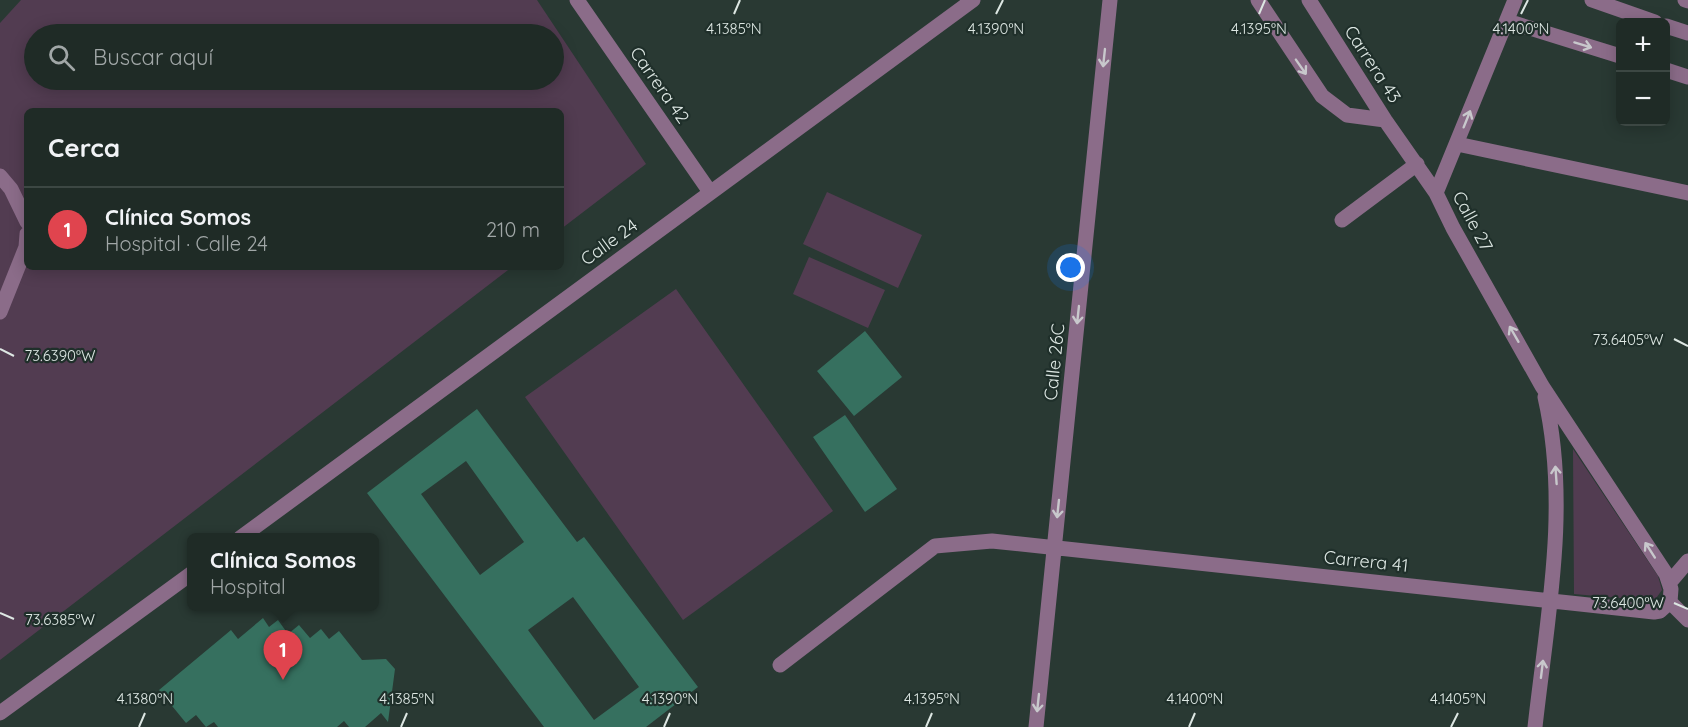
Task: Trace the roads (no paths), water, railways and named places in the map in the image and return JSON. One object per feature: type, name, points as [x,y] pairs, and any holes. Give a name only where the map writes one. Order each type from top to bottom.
[{"type":"street","name":"Carrera 42","points":[[578,0],[710,192]]},
{"type":"street","name":"Calle 24","points":[[245,533],[973,0]]},
{"type":"street","name":"Calle 26C","points":[[1036,727],[1110,0]]},
{"type":"street","name":"Carrera 43","points":[[1258,0],[1322,96],[1347,115],[1385,120]]},
{"type":"street","name":"Carrera 43","points":[[1309,0],[1385,120],[1436,193]]},
{"type":"street","name":"Calle 27","points":[[1515,0],[1436,193],[1453,228],[1542,386],[1670,582]]},
{"type":"street","points":[[1592,0],[1644,18]]},
{"type":"street","points":[[1507,21],[1616,55]]},
{"type":"street","points":[[1670,72],[1688,77]]},
{"type":"street","points":[[1457,144],[1688,193]]},
{"type":"street","points":[[1342,220],[1417,164]]},
{"type":"street","points":[[0,176],[11,189],[24,216]]},
{"type":"street","points":[[0,312],[24,252]]},
{"type":"street","name":"Calle 27","points":[[1535,727],[1558,509],[1554,447],[1542,386]]},
{"type":"street","name":"Carrera 41","points":[[780,665],[935,546],[992,541],[1654,612],[1660,611],[1670,602]]},
{"type":"street","points":[[1688,561],[1670,582],[1670,602],[1688,620]]},
{"type":"street","points":[[0,714],[187,577]]},
{"type":"place","name":"Clínica Somos","points":[[283,680]]}]
